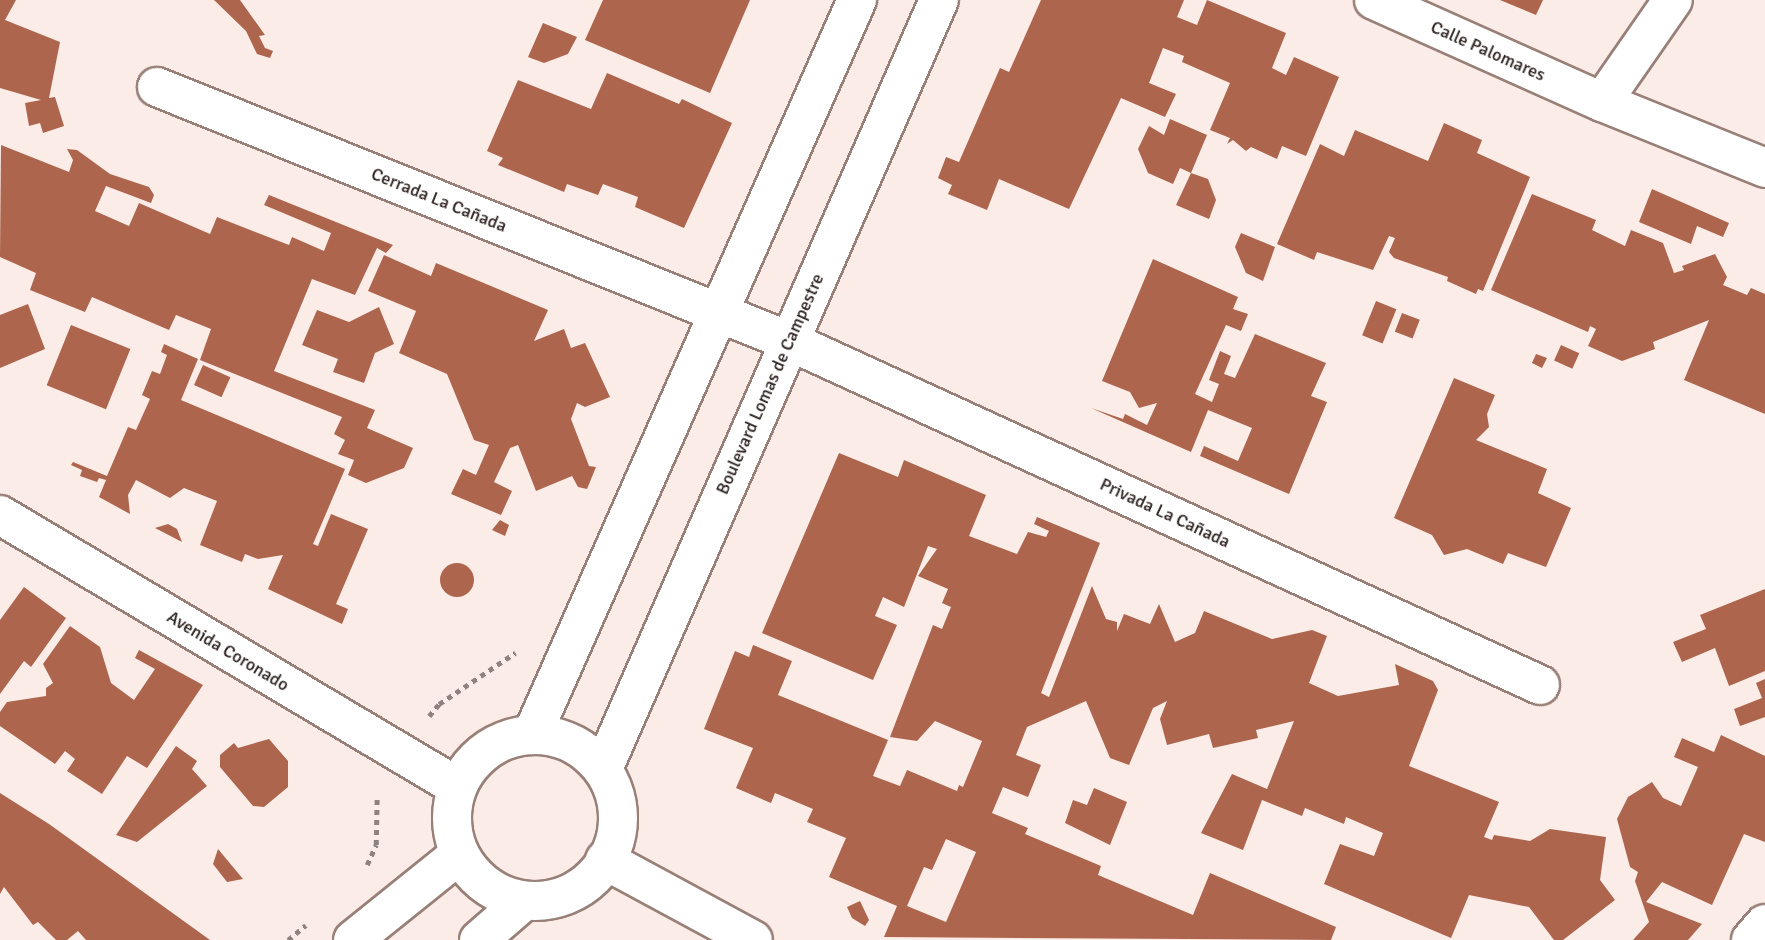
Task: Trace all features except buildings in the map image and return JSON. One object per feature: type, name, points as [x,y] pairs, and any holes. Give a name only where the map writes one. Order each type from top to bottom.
[{"type":"street","points":[[532,735],[722,313],[857,0]]},
{"type":"street","name":"Boulevard Lomas de Campestre","points":[[603,769],[939,0]]},
{"type":"street","name":"Calle Palomares","points":[[1374,0],[1602,102],[1765,167]]},
{"type":"street","points":[[1602,102],[1673,0]]},
{"type":"street","name":"Cerrada La Cañada","points":[[157,87],[789,341]]},
{"type":"street","name":"Privada La Cañada","points":[[789,341],[1540,685]]},
{"type":"street","name":"Avenida Coronado","points":[[0,515],[456,786]]},
{"type":"street","points":[[532,735],[571,744],[603,769],[615,794],[619,821],[605,860],[578,889],[551,899],[524,901],[498,893],[475,877],[460,854],[452,828],[456,786],[481,754],[504,740],[532,735]]},
{"type":"street","points":[[354,940],[460,854]]},
{"type":"street","points":[[605,860],[753,940]]},
{"type":"street","points":[[479,940],[524,901]]},
{"type":"street","points":[[1751,940],[1765,924]]},
{"type":"path","points":[[359,874],[376,845],[375,800],[383,776],[400,753],[439,704],[527,647]]},
{"type":"path","points":[[288,940],[317,916]]}]
